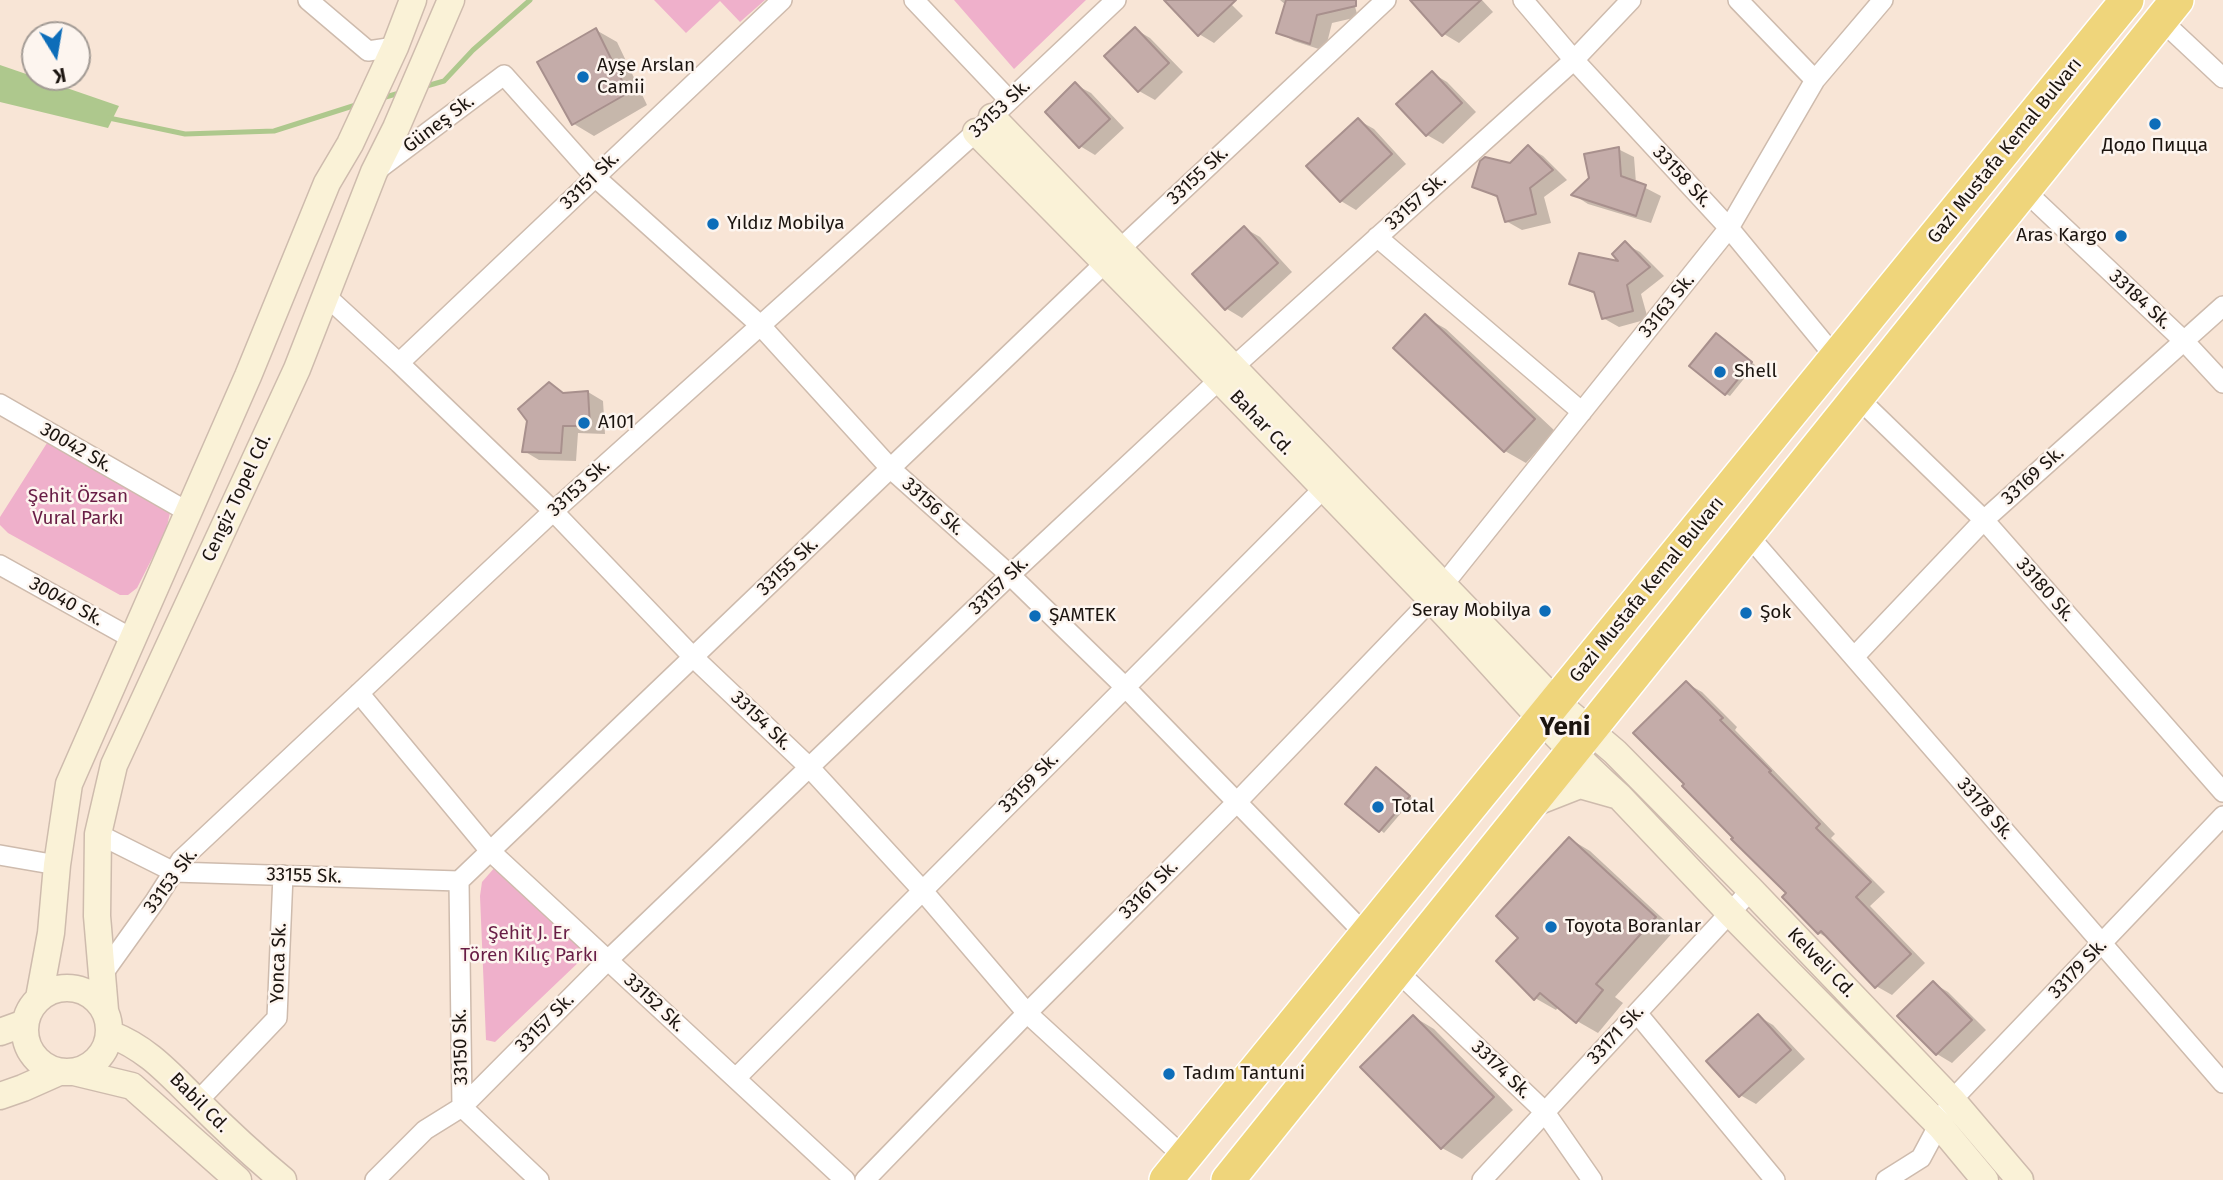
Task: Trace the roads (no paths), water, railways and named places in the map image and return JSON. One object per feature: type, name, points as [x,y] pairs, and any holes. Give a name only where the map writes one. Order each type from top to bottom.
[{"type":"highway","name":"Gazi Mustafa Kemal Bulvarı","points":[[1175,1168],[2127,0]]},
{"type":"highway","name":"Gazi Mustafa Kemal Bulvarı","points":[[1228,1180],[1529,805],[1593,745],[1748,534],[2169,10]]},
{"type":"street","points":[[308,0],[368,51],[395,47]]},
{"type":"street","name":"Cengiz Topel Cd.","points":[[39,998],[51,933],[57,865],[69,784],[248,376],[327,183],[350,144],[395,47],[413,0]]},
{"type":"street","name":"33151 Sk.","points":[[399,363],[782,0]]},
{"type":"street","name":"Bahar Cd.","points":[[914,0],[992,116],[1113,256],[1549,710]]},
{"type":"street","name":"33153 Sk.","points":[[102,975],[181,860],[553,511],[992,116],[1116,0]]},
{"type":"street","name":"33155 Sk.","points":[[98,834],[174,872],[459,881],[1113,256],[1386,0]]},
{"type":"street","name":"33158 Sk.","points":[[1523,0],[1574,61],[1729,228],[1836,358]]},
{"type":"street","name":"33157 Sk.","points":[[375,1180],[425,1130],[462,1107],[608,960],[1010,575],[1226,373],[1574,61],[1631,0]]},
{"type":"street","points":[[1738,0],[1815,80]]},
{"type":"street","name":"33163 Sk.","points":[[1437,592],[1729,228],[1815,80],[1883,0]]},
{"type":"street","name":"Cengiz Topel Cd.","points":[[107,1022],[97,916],[98,834],[114,765],[297,369],[374,172],[451,1]]},
{"type":"street","points":[[2169,10],[2223,78]]},
{"type":"street","name":"33156 Sk.","points":[[504,75],[594,177],[760,326],[891,470],[1010,575],[1124,686],[1366,935]]},
{"type":"street","name":"Güneş Sk.","points":[[374,172],[504,75]]},
{"type":"street","name":"33184 Sk.","points":[[2024,190],[2185,342],[2223,383]]},
{"type":"street","points":[[1377,237],[1582,412]]},
{"type":"street","name":"33154 Sk.","points":[[325,295],[553,511],[693,657],[810,768],[922,890],[1027,1013],[1175,1168]]},
{"type":"street","name":"33169 Sk.","points":[[1854,657],[1984,520],[2223,306]]},
{"type":"street","name":"Bahar Cd.","points":[[1226,373],[1323,489],[1437,592]]},
{"type":"street","name":"33180 Sk.","points":[[1857,397],[1984,520],[2223,792]]},
{"type":"street","name":"30042 Sk.","points":[[0,404],[188,512]]},
{"type":"street","name":"33159 Sk.","points":[[736,1078],[1323,489]]},
{"type":"street","name":"33178 Sk.","points":[[1748,534],[2223,1083]]},
{"type":"street","name":"30040 Sk.","points":[[0,565],[133,639]]},
{"type":"street","name":"33161 Sk.","points":[[865,1180],[1236,803],[1437,592]]},
{"type":"street","name":"33152 Sk.","points":[[359,693],[490,851],[845,1180]]},
{"type":"street","name":"Kelveli Cd.","points":[[1549,710],[1593,745],[1751,890],[1952,1100],[2020,1180]]},
{"type":"street","name":"Kelveli Cd.","points":[[1593,745],[1597,777],[1619,796],[1940,1126],[1985,1180]]},
{"type":"street","points":[[1529,805],[1580,786],[1619,796]]},
{"type":"street","name":"33179 Sk.","points":[[1886,1180],[1921,1158],[1952,1100],[2223,816]]},
{"type":"street","points":[[0,855],[57,865]]},
{"type":"street","name":"Yonca Sk.","points":[[197,1102],[278,1018],[283,875]]},
{"type":"street","name":"33150 Sk.","points":[[459,881],[462,1107],[539,1180]]},
{"type":"street","name":"33171 Sk.","points":[[1482,1180],[1751,890]]},
{"type":"street","name":"33174 Sk.","points":[[1397,971],[1544,1111],[1592,1180]]},
{"type":"street","points":[[0,1096],[66,1072],[87,1068],[106,1048],[107,1022],[97,1000],[87,992],[75,988],[50,991],[39,998],[12,1027],[25,1036],[36,1059],[46,1067],[66,1072]]},
{"type":"street","points":[[1637,1013],[1775,1180]]},
{"type":"street","name":"Babil Cd.","points":[[107,1022],[126,1040],[153,1058],[251,1154],[283,1180]]},
{"type":"street","name":"Babil Cd.","points":[[66,1072],[132,1086],[238,1180]]},
{"type":"waterway","points":[[423,87],[444,81],[473,50],[530,0]]},
{"type":"waterway","points":[[382,98],[403,92]]},
{"type":"waterway","points":[[109,118],[185,134],[274,131],[359,104]]},
{"type":"place","name":"Ayşe Arslan Camii","points":[[583,77]]},
{"type":"place","name":"Додо Пицца","points":[[2155,124]]},
{"type":"place","name":"Yıldız Mobilya","points":[[713,224]]},
{"type":"place","name":"Aras Kargo","points":[[2121,236]]},
{"type":"place","name":"Shell","points":[[1720,372]]},
{"type":"place","name":"A101","points":[[584,423]]},
{"type":"place","name":"Seray Mobilya","points":[[1545,611]]},
{"type":"place","name":"Şok","points":[[1746,613]]},
{"type":"place","name":"ŞAMTEK","points":[[1035,616]]},
{"type":"place","name":"Total","points":[[1378,807]]},
{"type":"place","name":"Toyota Boranlar","points":[[1551,927]]},
{"type":"place","name":"Tadım Tantuni","points":[[1169,1074]]},
{"type":"district","name":"Yeni","points":[[1565,728]]},
{"type":"park label","name":"Şehit Özsan Vural Parkı","points":[[78,508]]},
{"type":"park label","name":"Şehit J. Er Tören Kılıç Parkı","points":[[529,945]]}]
